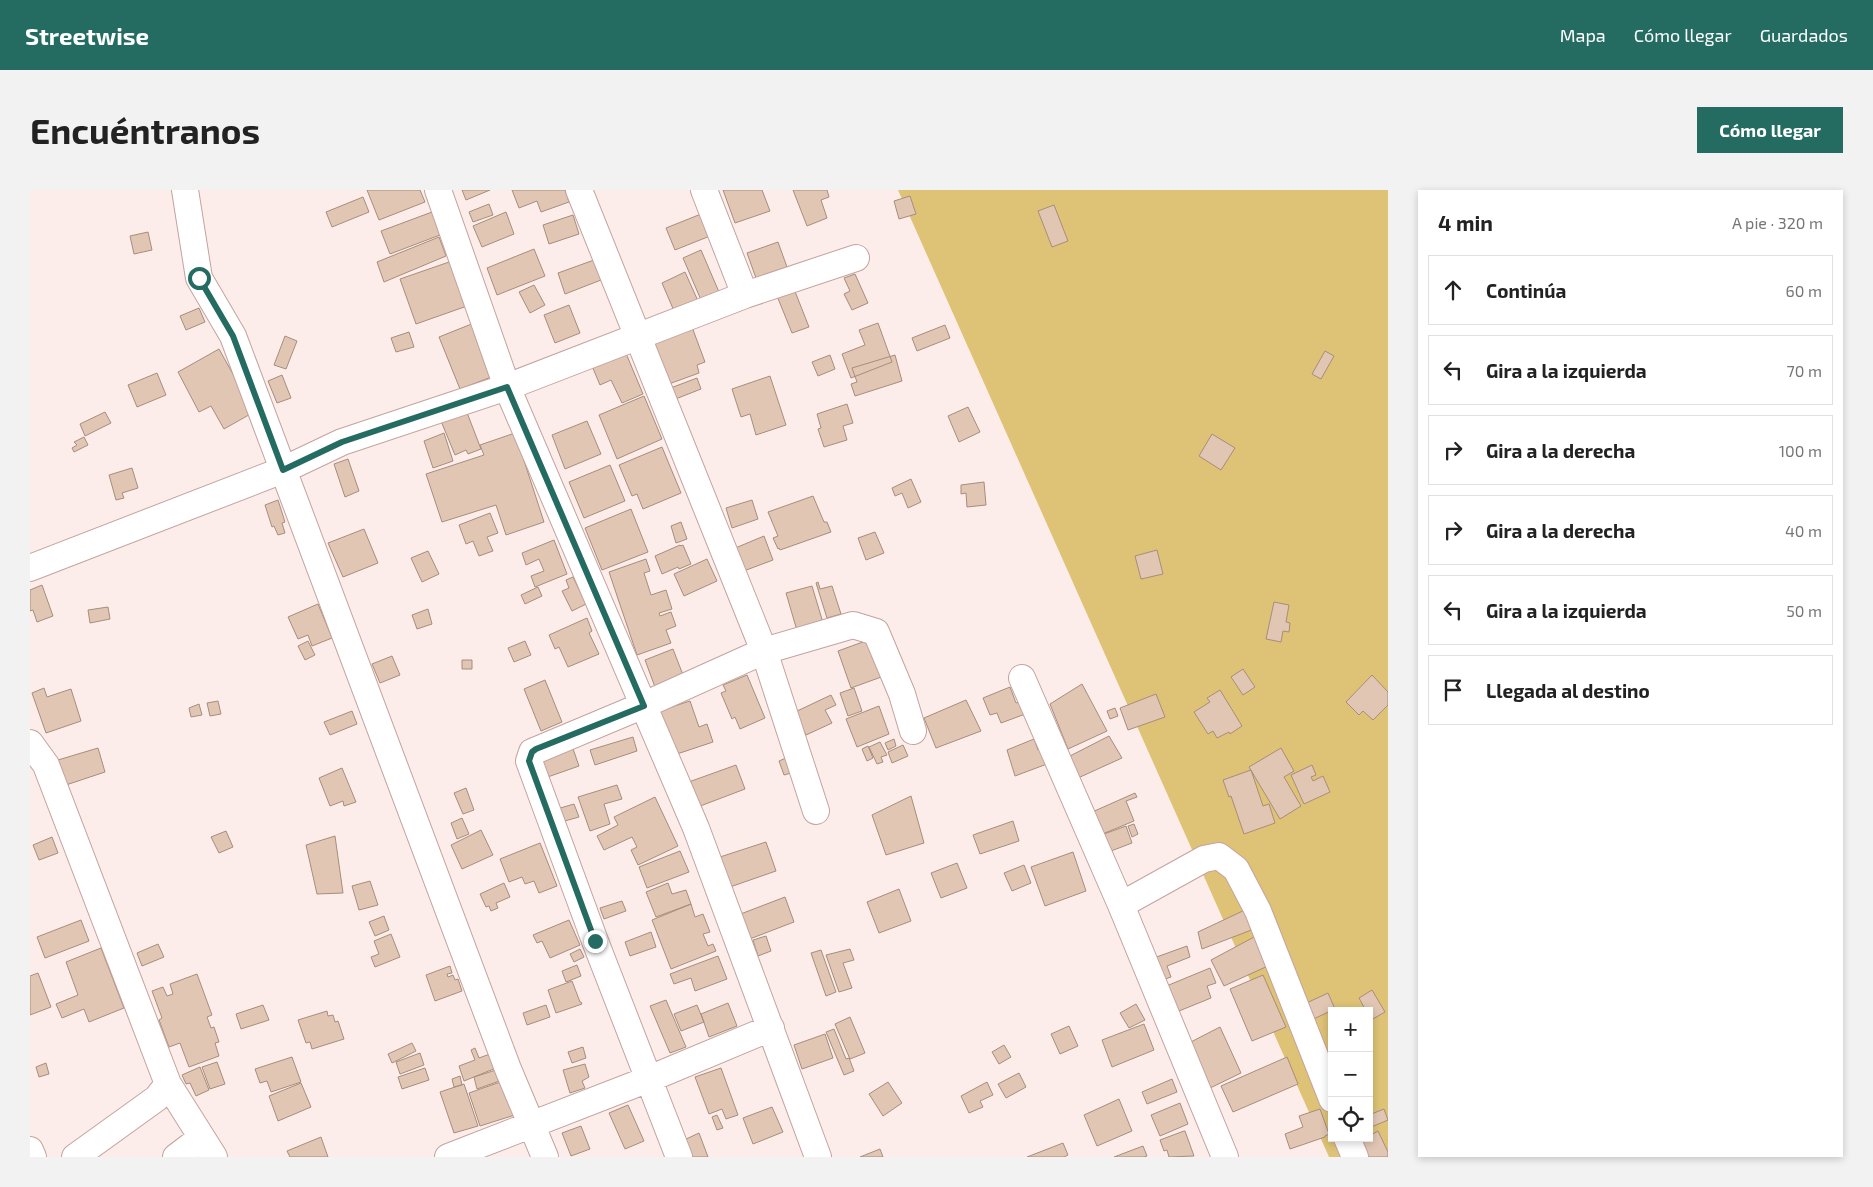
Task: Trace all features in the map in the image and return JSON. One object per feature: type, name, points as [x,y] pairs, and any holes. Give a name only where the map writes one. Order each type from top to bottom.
[{"type":"street","points":[[185,190],[199,278],[233,336],[508,1069],[545,1157]]},
{"type":"street","points":[[438,190],[507,387],[696,828],[818,1157]]},
{"type":"street","points":[[579,190],[764,650],[816,811]]},
{"type":"street","points":[[704,190],[745,295]]},
{"type":"street","points":[[30,568],[283,470],[342,442],[507,387],[745,295],[856,258]]},
{"type":"street","points":[[679,1157],[595,941],[529,761],[532,752],[644,706],[764,650],[853,625],[876,632],[902,694],[913,731]]},
{"type":"street","points":[[1022,678],[1121,906],[1225,1157]]},
{"type":"street","points":[[30,744],[46,765],[168,1084],[207,1148],[176,1157]]},
{"type":"street","points":[[1121,906],[1204,860],[1219,856],[1236,869],[1258,911],[1331,1097]]},
{"type":"street","points":[[448,1157],[650,1079],[771,1028]]},
{"type":"street","points":[[75,1157],[156,1098],[168,1084]]},
{"type":"street","points":[[1348,1142],[1354,1157]]},
{"type":"street","points":[[30,1150],[33,1157]]},
{"type":"shaded area","points":[[898,190],[1388,190],[1388,1157],[1329,1157]]},
{"type":"building","points":[[367,190],[420,190],[425,202],[379,220]]},
{"type":"building","points":[[462,190],[490,190],[466,200]]},
{"type":"building","points":[[512,190],[565,190],[569,202],[541,212],[537,201],[519,208]]},
{"type":"building","points":[[723,190],[762,190],[770,211],[735,223]]},
{"type":"building","points":[[793,190],[827,190],[829,197],[821,200],[827,218],[807,226]]},
{"type":"building","points":[[910,196],[916,214],[899,219],[894,201]]},
{"type":"building","points":[[363,197],[369,212],[332,227],[326,212]]},
{"type":"building","points":[[489,204],[493,215],[473,222],[469,212]]},
{"type":"building","points":[[1054,205],[1068,241],[1052,247],[1038,211]]},
{"type":"building","points":[[432,212],[440,235],[390,254],[381,231]]},
{"type":"building","points":[[506,212],[514,234],[482,247],[473,226]]},
{"type":"building","points":[[701,214],[710,236],[675,250],[666,228]]},
{"type":"building","points":[[573,215],[579,234],[549,244],[543,225]]},
{"type":"building","points":[[148,232],[152,250],[134,254],[130,236]]},
{"type":"building","points":[[439,237],[446,256],[384,282],[377,262]]},
{"type":"building","points":[[778,242],[787,267],[756,278],[747,253]]},
{"type":"building","points":[[534,249],[545,276],[497,295],[487,268]]},
{"type":"building","points":[[701,250],[719,292],[701,300],[683,258]]},
{"type":"building","points":[[594,260],[601,280],[565,294],[558,273]]},
{"type":"building","points":[[452,261],[467,306],[416,324],[400,279]]},
{"type":"building","points":[[685,272],[698,301],[674,311],[662,283]]},
{"type":"building","points":[[855,274],[868,303],[852,310],[844,294],[850,291],[844,278]]},
{"type":"building","points":[[534,285],[545,305],[530,313],[519,292]]},
{"type":"building","points":[[794,289],[809,327],[792,333],[777,296]]},
{"type":"building","points":[[569,305],[580,333],[555,343],[544,315]]},
{"type":"building","points":[[199,308],[205,322],[186,330],[180,316]]},
{"type":"building","points":[[474,323],[494,376],[460,389],[439,337]]},
{"type":"building","points":[[878,323],[892,362],[851,378],[842,354],[865,345],[859,330]]},
{"type":"building","points":[[945,325],[950,338],[917,351],[912,338]]},
{"type":"building","points":[[692,327],[705,362],[697,365],[699,373],[666,385],[650,343]]},
{"type":"building","points":[[409,332],[414,347],[396,352],[391,338]]},
{"type":"building","points":[[285,336],[297,341],[286,369],[274,365]]},
{"type":"building","points":[[219,349],[254,412],[224,429],[211,406],[199,412],[178,372]]},
{"type":"building","points":[[625,351],[643,394],[622,403],[611,380],[600,385],[592,366]]},
{"type":"building","points":[[1325,351],[1334,356],[1321,379],[1312,374]]},
{"type":"building","points":[[830,355],[835,369],[818,376],[812,362]]},
{"type":"building","points":[[895,355],[902,381],[855,396],[851,384],[857,382],[852,368]]},
{"type":"building","points":[[157,373],[166,395],[137,407],[128,385]]},
{"type":"building","points":[[282,375],[291,398],[277,403],[268,381]]},
{"type":"building","points":[[770,376],[786,425],[756,435],[750,414],[741,417],[732,389]]},
{"type":"building","points":[[697,378],[701,389],[673,400],[668,389]]},
{"type":"building","points":[[644,396],[662,439],[617,459],[599,415]]},
{"type":"building","points":[[847,404],[853,423],[843,426],[847,440],[824,447],[818,429],[821,428],[817,414]]},
{"type":"building","points":[[968,407],[980,432],[959,442],[948,416]]},
{"type":"building","points":[[466,410],[481,449],[468,454],[466,450],[455,455],[441,421]]},
{"type":"building","points":[[105,412],[111,423],[85,436],[80,424]]},
{"type":"building","points":[[587,421],[601,454],[565,469],[552,435]]},
{"type":"building","points":[[444,433],[453,461],[433,468],[424,441]]},
{"type":"building","points":[[515,433],[544,522],[506,535],[496,505],[442,522],[426,474],[484,455],[480,445]]},
{"type":"building","points":[[1212,434],[1235,448],[1221,470],[1199,456]]},
{"type":"building","points":[[84,437],[88,445],[74,452],[72,448],[77,445],[74,442]]},
{"type":"building","points":[[662,447],[681,493],[643,509],[637,494],[632,496],[619,465]]},
{"type":"building","points":[[348,459],[359,491],[345,497],[334,464]]},
{"type":"building","points":[[610,465],[625,501],[584,518],[569,482]]},
{"type":"building","points":[[132,468],[138,488],[122,493],[124,498],[116,500],[109,475]]},
{"type":"building","points":[[911,479],[921,502],[908,508],[902,493],[895,496],[892,488]]},
{"type":"building","points":[[984,482],[986,505],[967,507],[966,493],[961,494],[961,485]]},
{"type":"building","points":[[813,496],[824,522],[827,522],[831,532],[780,550],[778,549],[773,538],[778,536],[768,512]]},
{"type":"building","points":[[278,500],[285,522],[282,523],[285,533],[278,535],[274,526],[272,527],[265,505]]},
{"type":"building","points":[[752,500],[758,519],[732,528],[726,508]]},
{"type":"building","points":[[631,509],[648,552],[602,570],[585,528]]},
{"type":"building","points":[[490,513],[498,533],[487,537],[493,551],[479,556],[473,541],[466,544],[459,525]]},
{"type":"building","points":[[681,522],[687,539],[676,543],[671,526]]},
{"type":"building","points":[[364,529],[378,563],[343,577],[328,543]]},
{"type":"building","points":[[875,532],[884,553],[866,560],[858,538]]},
{"type":"building","points":[[764,536],[773,560],[741,572],[733,549]]},
{"type":"building","points":[[554,540],[567,574],[535,587],[531,576],[544,571],[539,559],[526,565],[522,553]]},
{"type":"building","points":[[683,545],[691,564],[662,574],[655,556]]},
{"type":"building","points":[[1157,550],[1163,574],[1141,579],[1135,556]]},
{"type":"building","points":[[428,551],[439,574],[422,582],[411,558]]},
{"type":"building","points":[[646,559],[650,571],[644,573],[651,595],[666,590],[672,609],[659,613],[660,616],[671,612],[676,626],[666,630],[671,643],[637,655],[609,572]]},
{"type":"building","points":[[707,559],[717,581],[684,596],[674,574]]},
{"type":"building","points":[[573,577],[586,604],[572,611],[562,591],[569,588],[566,580]]},
{"type":"building","points":[[818,582],[820,589],[832,586],[841,614],[827,618],[816,583]]},
{"type":"building","points":[[42,585],[53,616],[37,622],[33,610],[30,611],[30,590]]},
{"type":"building","points":[[812,586],[824,626],[798,634],[786,593]]},
{"type":"building","points":[[538,587],[542,596],[525,604],[521,595]]},
{"type":"building","points":[[1274,602],[1289,605],[1286,622],[1290,623],[1289,632],[1283,631],[1281,642],[1266,639]]},
{"type":"building","points":[[318,604],[332,638],[312,646],[308,635],[298,639],[288,617]]},
{"type":"building","points":[[108,607],[110,619],[90,623],[88,610]]},
{"type":"building","points":[[428,609],[432,624],[417,629],[412,615]]},
{"type":"building","points":[[587,618],[592,631],[589,633],[599,654],[568,667],[559,647],[555,649],[549,635]]},
{"type":"building","points":[[871,639],[884,676],[851,688],[838,651]]},
{"type":"building","points":[[308,641],[315,655],[305,660],[298,646]]},
{"type":"building","points":[[525,641],[531,655],[514,662],[508,648]]},
{"type":"building","points":[[673,649],[683,675],[655,687],[645,660]]},
{"type":"building","points":[[392,656],[400,675],[380,683],[372,664]]},
{"type":"building","points":[[462,660],[472,660],[472,669],[462,669]]},
{"type":"building","points":[[1243,669],[1255,687],[1243,695],[1231,677]]},
{"type":"building","points":[[747,675],[765,718],[740,729],[735,717],[732,719],[721,693],[726,691],[723,685]]},
{"type":"building","points":[[1372,675],[1388,692],[1388,705],[1373,720],[1363,711],[1359,715],[1346,702]]},
{"type":"building","points":[[545,680],[562,722],[541,731],[524,689]]},
{"type":"building","points":[[1082,684],[1107,731],[1068,749],[1050,704]]},
{"type":"building","points":[[1010,687],[1016,703],[1023,700],[1028,713],[1001,723],[997,713],[990,715],[983,698]]},
{"type":"building","points":[[44,688],[47,697],[71,689],[81,721],[46,733],[32,693]]},
{"type":"building","points":[[854,688],[862,711],[848,716],[840,693]]},
{"type":"building","points":[[1220,690],[1242,726],[1230,734],[1229,732],[1217,738],[1213,731],[1208,734],[1194,712],[1210,702],[1207,698]]},
{"type":"building","points":[[1156,694],[1165,717],[1128,730],[1120,708]]},
{"type":"building","points":[[831,695],[836,705],[825,710],[832,723],[806,735],[795,712]]},
{"type":"building","points":[[966,700],[981,731],[936,748],[924,718]]},
{"type":"building","points":[[218,701],[221,714],[210,716],[207,703]]},
{"type":"building","points":[[690,701],[699,727],[707,724],[713,742],[674,755],[659,711]]},
{"type":"building","points":[[199,704],[202,715],[191,717],[189,708]]},
{"type":"building","points":[[879,706],[889,734],[857,747],[846,719]]},
{"type":"building","points":[[1115,708],[1118,716],[1110,719],[1107,711]]},
{"type":"building","points":[[352,711],[357,724],[330,735],[324,722]]},
{"type":"building","points":[[1109,736],[1122,758],[1078,778],[1070,756]]},
{"type":"building","points":[[633,737],[637,751],[595,765],[590,750]]},
{"type":"building","points":[[894,739],[896,746],[888,750],[885,743]]},
{"type":"building","points":[[1034,739],[1038,750],[1041,749],[1047,764],[1015,776],[1007,750]]},
{"type":"building","points":[[880,742],[887,755],[881,757],[883,762],[877,764],[869,747]]},
{"type":"building","points":[[571,743],[579,766],[542,779],[534,756]]},
{"type":"building","points":[[903,745],[908,756],[892,763],[888,752]]},
{"type":"building","points":[[868,746],[873,758],[867,761],[862,749]]},
{"type":"building","points":[[98,748],[105,772],[66,785],[58,760]]},
{"type":"building","points":[[1281,748],[1294,771],[1284,777],[1301,806],[1280,819],[1249,767]]},
{"type":"building","points":[[786,758],[791,773],[784,775],[779,761]]},
{"type":"building","points":[[736,765],[745,789],[695,808],[686,783]]},
{"type":"building","points":[[1312,765],[1316,775],[1311,777],[1313,781],[1323,776],[1330,792],[1304,804],[1291,775]]},
{"type":"building","points":[[342,768],[356,802],[344,806],[343,801],[330,806],[319,778]]},
{"type":"building","points":[[1251,770],[1263,806],[1269,804],[1275,823],[1244,834],[1231,796],[1229,797],[1223,780]]},
{"type":"building","points":[[617,785],[622,799],[604,804],[610,824],[590,831],[578,797]]},
{"type":"building","points":[[466,788],[474,810],[463,814],[454,793]]},
{"type":"building","points":[[1135,793],[1137,797],[1126,801],[1134,821],[1100,835],[1090,813]]},
{"type":"building","points":[[911,796],[924,843],[886,855],[872,815]]},
{"type":"building","points":[[655,797],[678,846],[638,865],[631,850],[637,847],[632,837],[604,850],[597,836],[618,825],[614,817]]},
{"type":"building","points":[[574,804],[579,817],[561,822],[557,809]]},
{"type":"building","points":[[462,818],[469,834],[457,839],[451,823]]},
{"type":"building","points":[[1013,821],[1019,841],[980,854],[973,835]]},
{"type":"building","points":[[1134,824],[1138,834],[1132,837],[1128,826]]},
{"type":"building","points":[[1126,826],[1132,843],[1111,851],[1104,834]]},
{"type":"building","points":[[481,830],[493,855],[462,869],[451,845]]},
{"type":"building","points":[[226,831],[233,847],[219,853],[211,837]]},
{"type":"building","points":[[335,836],[343,893],[317,894],[306,845]]},
{"type":"building","points":[[52,837],[58,853],[39,860],[33,845]]},
{"type":"building","points":[[766,842],[776,871],[730,887],[720,857]]},
{"type":"building","points":[[540,843],[557,886],[539,893],[534,881],[525,884],[522,877],[509,882],[500,859]]},
{"type":"building","points":[[680,851],[689,872],[647,888],[639,867]]},
{"type":"building","points":[[1073,852],[1086,891],[1045,906],[1031,867]]},
{"type":"building","points":[[957,863],[967,888],[941,898],[931,873]]},
{"type":"building","points":[[1024,865],[1031,883],[1012,891],[1004,873]]},
{"type":"building","points":[[370,881],[378,905],[359,910],[352,886]]},
{"type":"building","points":[[504,883],[510,897],[496,903],[498,908],[491,911],[489,906],[486,907],[480,894]]},
{"type":"building","points":[[668,883],[672,894],[686,890],[691,904],[656,917],[646,892]]},
{"type":"building","points":[[899,889],[911,921],[879,933],[867,902]]},
{"type":"building","points":[[785,897],[794,922],[747,940],[738,915]]},
{"type":"building","points":[[622,901],[626,911],[604,919],[600,908]]},
{"type":"building","points":[[691,904],[695,917],[703,914],[710,932],[703,934],[708,946],[713,944],[716,951],[671,969],[652,920]]},
{"type":"building","points":[[1247,909],[1254,929],[1202,949],[1198,932]]},
{"type":"building","points":[[384,916],[389,930],[375,936],[369,922]]},
{"type":"building","points":[[81,920],[89,941],[45,958],[37,937]]},
{"type":"building","points":[[569,920],[580,945],[550,958],[542,941],[537,943],[533,935]]},
{"type":"building","points":[[651,932],[656,947],[630,956],[625,942]]},
{"type":"building","points":[[391,934],[400,957],[375,967],[371,957],[379,954],[374,941]]},
{"type":"building","points":[[766,936],[771,951],[758,956],[753,940]]},
{"type":"building","points":[[1256,936],[1270,965],[1224,986],[1211,960]]},
{"type":"building","points":[[158,944],[164,957],[142,966],[137,953]]},
{"type":"building","points":[[1187,946],[1190,957],[1167,966],[1171,977],[1160,981],[1151,959]]},
{"type":"building","points":[[101,948],[124,1008],[89,1022],[84,1009],[62,1018],[56,1004],[78,995],[66,962]]},
{"type":"building","points":[[580,949],[584,957],[574,962],[570,954]]},
{"type":"building","points":[[850,949],[854,960],[843,963],[852,988],[839,992],[826,955]]},
{"type":"building","points":[[821,950],[836,992],[826,996],[811,953]]},
{"type":"building","points":[[718,956],[727,979],[695,991],[691,978],[674,984],[670,974]]},
{"type":"building","points":[[577,965],[581,976],[566,982],[562,971]]},
{"type":"building","points":[[450,966],[452,973],[447,974],[448,977],[453,975],[455,980],[458,979],[462,991],[435,1001],[426,975]]},
{"type":"building","points":[[1210,968],[1216,983],[1207,986],[1211,998],[1179,1011],[1174,999],[1169,1001],[1164,987]]},
{"type":"building","points":[[38,973],[51,1007],[30,1015],[30,976]]},
{"type":"building","points":[[197,974],[212,1015],[207,1017],[211,1028],[214,1027],[219,1042],[215,1043],[219,1056],[189,1067],[180,1043],[169,1047],[159,1020],[162,1018],[152,991],[163,987],[167,996],[173,994],[170,984]]},
{"type":"building","points":[[1263,975],[1286,1027],[1252,1041],[1230,989]]},
{"type":"building","points":[[572,981],[582,1004],[556,1013],[548,990]]},
{"type":"building","points":[[1372,990],[1385,1012],[1373,1019],[1373,1007],[1364,1007],[1359,998]]},
{"type":"building","points":[[1328,993],[1334,1007],[1328,1007],[1328,1012],[1307,1022],[1300,1006]]},
{"type":"building","points":[[666,1000],[686,1047],[670,1053],[650,1006]]},
{"type":"building","points":[[728,1003],[737,1026],[709,1037],[701,1014]]},
{"type":"building","points":[[1136,1004],[1145,1020],[1129,1028],[1120,1013]]},
{"type":"building","points":[[263,1005],[269,1020],[241,1029],[236,1014]]},
{"type":"building","points":[[546,1005],[550,1017],[527,1025],[523,1013]]},
{"type":"building","points":[[697,1005],[704,1022],[681,1031],[674,1014]]},
{"type":"building","points":[[327,1011],[328,1016],[333,1015],[335,1022],[338,1021],[344,1039],[312,1049],[310,1042],[306,1043],[298,1020]]},
{"type":"building","points":[[850,1017],[865,1053],[850,1059],[835,1024]]},
{"type":"building","points":[[1144,1024],[1154,1050],[1112,1067],[1102,1040]]},
{"type":"building","points":[[1069,1026],[1078,1046],[1060,1054],[1051,1034]]},
{"type":"building","points":[[1220,1027],[1241,1073],[1206,1090],[1185,1045]]},
{"type":"building","points":[[834,1029],[846,1059],[849,1058],[854,1071],[844,1075],[826,1032]]},
{"type":"building","points":[[825,1034],[833,1058],[802,1069],[794,1045]]},
{"type":"building","points":[[412,1043],[416,1051],[392,1063],[388,1054]]},
{"type":"building","points":[[1004,1045],[1011,1057],[999,1064],[992,1052]]},
{"type":"building","points":[[583,1047],[586,1058],[572,1063],[568,1052]]},
{"type":"building","points":[[475,1048],[479,1058],[490,1054],[496,1068],[464,1081],[459,1066],[475,1060],[471,1050]]},
{"type":"building","points":[[420,1053],[424,1065],[400,1074],[396,1062]]},
{"type":"building","points":[[292,1057],[301,1082],[271,1092],[267,1081],[260,1083],[255,1069]]},
{"type":"building","points":[[1287,1057],[1298,1084],[1233,1112],[1221,1086]]},
{"type":"building","points":[[217,1062],[225,1084],[210,1089],[202,1067]]},
{"type":"building","points":[[46,1063],[49,1074],[39,1077],[36,1067]]},
{"type":"building","points":[[585,1064],[589,1077],[582,1081],[585,1088],[570,1093],[563,1070]]},
{"type":"building","points":[[200,1067],[209,1090],[196,1096],[190,1083],[186,1084],[182,1075]]},
{"type":"building","points":[[425,1068],[429,1080],[402,1089],[398,1077]]},
{"type":"building","points":[[502,1068],[505,1079],[477,1089],[474,1077]]},
{"type":"building","points":[[721,1068],[738,1115],[726,1119],[722,1109],[709,1114],[695,1077]]},
{"type":"building","points":[[1019,1073],[1026,1087],[1006,1098],[998,1084]]},
{"type":"building","points":[[460,1076],[462,1085],[454,1087],[452,1079]]},
{"type":"building","points":[[1172,1079],[1177,1092],[1147,1104],[1142,1092]]},
{"type":"building","points":[[506,1080],[518,1114],[480,1126],[469,1093]]},
{"type":"building","points":[[888,1082],[902,1103],[883,1116],[869,1094]]},
{"type":"building","points":[[987,1082],[993,1095],[980,1101],[983,1107],[969,1113],[961,1096]]},
{"type":"building","points":[[301,1083],[311,1107],[278,1121],[269,1096]]},
{"type":"building","points":[[464,1084],[478,1126],[454,1133],[440,1092]]},
{"type":"building","points":[[1119,1099],[1132,1131],[1097,1146],[1084,1115]]},
{"type":"building","points":[[1180,1103],[1188,1124],[1160,1136],[1151,1115]]},
{"type":"building","points":[[628,1105],[644,1141],[625,1149],[609,1113]]},
{"type":"building","points":[[772,1107],[783,1132],[753,1144],[743,1118]]},
{"type":"building","points":[[1320,1109],[1328,1134],[1290,1149],[1285,1134],[1303,1127],[1299,1116]]},
{"type":"building","points":[[1384,1109],[1388,1120],[1373,1126],[1373,1113]]},
{"type":"building","points":[[717,1115],[723,1128],[717,1130],[712,1117]]},
{"type":"building","points":[[581,1126],[590,1149],[571,1156],[562,1133]]},
{"type":"building","points":[[1185,1131],[1194,1156],[1169,1157],[1167,1150],[1164,1151],[1160,1140]]},
{"type":"building","points":[[1378,1131],[1388,1152],[1388,1157],[1365,1157],[1358,1142],[1373,1142],[1373,1134]]},
{"type":"building","points":[[699,1133],[708,1157],[691,1157],[684,1140]]},
{"type":"building","points":[[321,1137],[328,1157],[290,1157],[287,1151]]},
{"type":"building","points":[[1063,1143],[1068,1155],[1064,1157],[1027,1157]]},
{"type":"building","points":[[1143,1146],[1147,1156],[1114,1157]]},
{"type":"building","points":[[880,1149],[883,1157],[860,1157]]},
{"type":"route","points":[[199,278],[233,336],[283,470],[342,442],[507,387],[644,706],[536,749],[532,752],[529,761],[595,941]]}]
